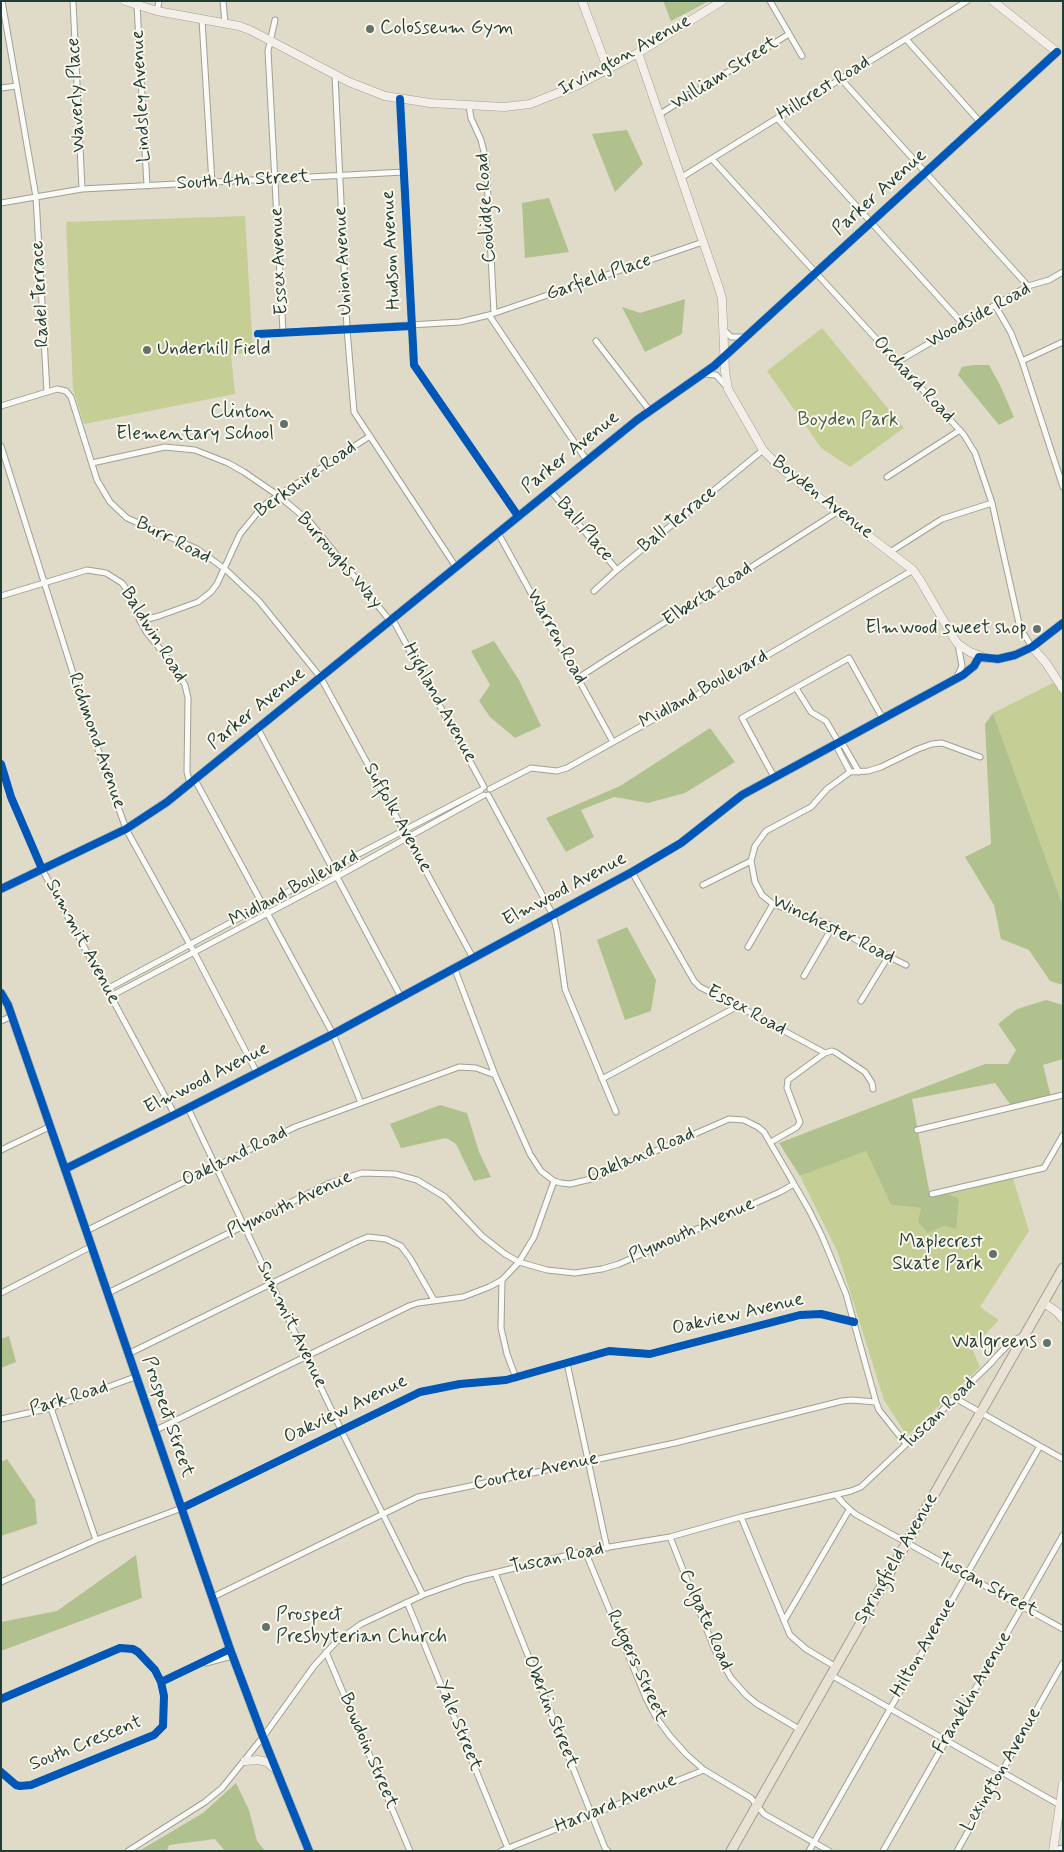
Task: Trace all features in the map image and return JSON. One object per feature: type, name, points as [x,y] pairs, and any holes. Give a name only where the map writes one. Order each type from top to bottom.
[{"type":"main road","name":"Springfield Avenue","points":[[731,1851],[1063,1268]]},
{"type":"street","name":"Radel Terrace","points":[[2,1],[36,197],[47,392]]},
{"type":"street","name":"Waverly Place","points":[[73,1],[82,190]]},
{"type":"street","name":"Irvington Avenue","points":[[126,1],[157,11],[250,30],[335,75],[372,92],[400,99],[469,106],[512,107],[530,104],[567,90],[608,70],[722,1]]},
{"type":"street","points":[[157,11],[159,1]]},
{"type":"street","points":[[223,1],[225,24]]},
{"type":"street","points":[[582,1],[608,70]]},
{"type":"street","points":[[770,1],[802,56]]},
{"type":"street","name":"Hillcrest Road","points":[[682,177],[967,1]]},
{"type":"street","points":[[993,1],[1060,52]]},
{"type":"street","name":"Lindsley Avenue","points":[[137,5],[147,186]]},
{"type":"street","points":[[202,20],[212,183]]},
{"type":"street","points":[[270,40],[275,20]]},
{"type":"street","name":"William Street","points":[[660,114],[790,34]]},
{"type":"street","points":[[906,39],[981,123]]},
{"type":"street","name":"Essex Avenue","points":[[270,40],[268,51],[284,332]]},
{"type":"street","name":"Boyden Avenue","points":[[638,52],[721,294],[724,356],[728,390],[763,450],[783,470],[913,570],[958,644],[979,657]]},
{"type":"street","name":"Parker Avenue","points":[[1,889],[126,829],[168,802],[392,621],[550,490],[650,411],[703,374],[1060,52]]},
{"type":"street","name":"Union Avenue","points":[[335,75],[354,412],[456,567]]},
{"type":"street","points":[[841,79],[1028,286]]},
{"type":"street","points":[[1,88],[17,86]]},
{"type":"street","name":"Hudson Avenue","points":[[400,99],[414,365],[518,516]]},
{"type":"street","name":"Coolidge Road","points":[[469,106],[471,118],[481,140],[486,160],[491,314]]},
{"type":"street","points":[[777,118],[962,323]]},
{"type":"street","name":"Orchard Road","points":[[712,159],[960,430],[974,453],[992,502],[1020,628],[1032,646]]},
{"type":"street","name":"South 4th Street","points":[[1,203],[82,190],[404,172]]},
{"type":"street","name":"Garfield Place","points":[[258,334],[460,322],[491,314],[703,242]]},
{"type":"street","name":"Woodside Road","points":[[897,362],[1028,286],[1049,280],[1063,272]]},
{"type":"street","points":[[995,305],[1011,333],[1022,361],[1063,488]]},
{"type":"street","points":[[491,314],[587,461]]},
{"type":"street","points":[[724,329],[731,336],[745,337]]},
{"type":"street","points":[[596,341],[650,411]]},
{"type":"street","points":[[1022,361],[1063,342]]},
{"type":"street","points":[[703,374],[716,375],[722,380],[728,390]]},
{"type":"street","name":"Burr Road","points":[[47,392],[57,389],[66,391],[71,397],[92,463],[104,492],[117,509],[127,518],[197,549],[225,569],[259,601],[320,678]]},
{"type":"street","points":[[1,406],[47,392]]},
{"type":"street","points":[[887,477],[960,430]]},
{"type":"street","name":"Berkshire Road","points":[[140,621],[198,602],[211,592],[225,569],[246,525],[267,503],[370,436]]},
{"type":"street","name":"Richmond Avenue","points":[[1,446],[90,727],[126,829],[194,952],[256,1073]]},
{"type":"street","name":"Burroughs Way","points":[[92,463],[165,447],[195,450],[235,467],[279,496],[310,522],[392,621]]},
{"type":"street","name":"Ball Terrace","points":[[594,591],[763,450]]},
{"type":"street","name":"Ball Place","points":[[550,490],[618,570]]},
{"type":"street","points":[[890,552],[942,519],[992,502]]},
{"type":"street","name":"Elberta Road","points":[[578,678],[836,512]]},
{"type":"street","name":"Warren Road","points":[[498,533],[613,742]]},
{"type":"street","name":"Baldwin Road","points":[[1,596],[87,570],[101,572],[118,580],[128,590],[140,621],[185,685],[188,698],[187,772],[193,782]]},
{"type":"street","name":"Midland Boulevard","points":[[107,989],[332,868],[530,768],[562,770],[913,570]]},
{"type":"street","name":"Highland Avenue","points":[[392,621],[553,915],[565,989],[616,1112]]},
{"type":"street","points":[[979,657],[998,659],[1010,656],[1032,646],[1063,623]]},
{"type":"street","points":[[955,680],[962,666],[958,644]]},
{"type":"street","points":[[1032,646],[1063,689]]},
{"type":"street","name":"Elmwood Avenue","points":[[65,1169],[332,1034],[632,872],[681,843],[742,795],[955,680],[969,671],[979,657]]},
{"type":"street","points":[[774,777],[742,718],[849,658],[883,718]]},
{"type":"street","name":"Suffolk Avenue","points":[[320,678],[473,958]]},
{"type":"street","points":[[796,688],[811,712],[826,721],[839,743],[844,746],[859,772]]},
{"type":"street","points":[[258,729],[401,997]]},
{"type":"street","points":[[839,743],[838,749],[850,772]]},
{"type":"street","points":[[702,885],[751,861],[755,846],[766,832],[811,807],[827,789],[850,772],[881,767],[932,744],[942,743],[980,757]]},
{"type":"street","name":"Summit Avenue","points":[[1,764],[11,797],[42,869],[175,1114]]},
{"type":"street","points":[[193,782],[267,913],[332,1034],[361,1103]]},
{"type":"street","name":"Midland Boulevard","points":[[111,996],[407,838],[486,791]]},
{"type":"street","name":"Winchester Road","points":[[751,861],[755,882],[762,895],[773,904],[833,926],[906,965]]},
{"type":"street","name":"Essex Road","points":[[632,872],[694,982],[825,1053],[835,1052],[865,1072],[872,1082],[873,1089]]},
{"type":"street","points":[[748,947],[773,904]]},
{"type":"street","points":[[804,976],[833,926]]},
{"type":"street","points":[[861,1001],[888,957]]},
{"type":"street","points":[[154,1431],[409,1306],[434,1300],[463,1297],[489,1287],[502,1280],[519,1262],[540,1224],[554,1180],[534,1162],[495,1075],[454,968]]},
{"type":"street","name":"Prospect Street","points":[[1,993],[12,1016],[231,1652],[276,1771],[310,1851]]},
{"type":"street","points":[[602,1079],[738,1006]]},
{"type":"street","points":[[1,1021],[12,1016]]},
{"type":"street","points":[[771,1142],[797,1127],[800,1122],[786,1088],[788,1080],[825,1053]]},
{"type":"street","name":"Oakland Road","points":[[86,1231],[296,1127],[460,1067],[476,1068],[495,1075]]},
{"type":"street","points":[[917,1130],[1063,1095]]},
{"type":"street","name":"Summit Avenue","points":[[188,1108],[341,1430],[423,1595]]},
{"type":"street","name":"Oakland Road","points":[[554,1180],[570,1184],[591,1179],[728,1119],[752,1122],[764,1132],[771,1142],[822,1236],[846,1294],[879,1410],[906,1444]]},
{"type":"street","points":[[1,1150],[49,1127]]},
{"type":"street","points":[[932,1194],[1044,1168],[1063,1135]]},
{"type":"street","name":"Plymouth Avenue","points":[[108,1293],[340,1178],[362,1173],[390,1173],[417,1180],[436,1190],[482,1236],[519,1262],[560,1272],[575,1273],[619,1264],[794,1184]]},
{"type":"street","points":[[128,1354],[358,1240],[368,1238],[382,1238],[394,1242],[404,1250],[434,1300]]},
{"type":"street","points":[[1,1292],[92,1246]]},
{"type":"street","points":[[502,1280],[501,1328],[507,1354],[516,1378]]},
{"type":"street","points":[[1044,1302],[1062,1318]]},
{"type":"street","name":"Oakview Avenue","points":[[1,1582],[96,1540],[182,1508],[420,1392],[460,1384],[516,1378],[609,1350],[650,1354],[800,1315],[821,1314],[854,1322]]},
{"type":"street","name":"Tuscan Road","points":[[128,1851],[205,1802],[222,1788],[245,1761],[314,1666],[326,1652],[361,1624],[423,1595],[465,1580],[585,1552],[670,1537],[861,1487],[1004,1349],[1024,1335]]},
{"type":"street","points":[[567,1363],[608,1548]]},
{"type":"street","name":"Park Road","points":[[1,1419],[51,1408],[136,1377]]},
{"type":"street","points":[[955,1398],[1063,1460]]},
{"type":"street","name":"Courter Avenue","points":[[213,1596],[418,1497],[674,1443],[842,1401],[876,1402]]},
{"type":"street","points":[[51,1408],[96,1540]]},
{"type":"street","name":"Hilton Avenue","points":[[809,1851],[1040,1446]]},
{"type":"street","name":"Tuscan Street","points":[[836,1495],[849,1510],[1063,1629]]},
{"type":"street","points":[[784,1621],[849,1510]]},
{"type":"street","points":[[741,1517],[790,1635],[795,1641],[889,1709],[1060,1806]]},
{"type":"street","name":"Franklin Avenue","points":[[883,1851],[1063,1535]]},
{"type":"street","name":"Colgate Road","points":[[670,1537],[714,1648],[731,1678],[757,1704],[800,1729]]},
{"type":"street","name":"Rutgers Street","points":[[585,1552],[646,1698],[656,1717],[686,1754],[704,1770],[751,1798],[764,1814],[829,1851]]},
{"type":"street","name":"Oberlin Street","points":[[494,1573],[591,1814],[608,1851]]},
{"type":"street","name":"Yale Street","points":[[407,1602],[508,1850]]},
{"type":"street","points":[[1,1699],[120,1648],[133,1649],[138,1652],[155,1670],[161,1682],[231,1652]]},
{"type":"street","name":"Bowdoin Street","points":[[326,1652],[410,1851]]},
{"type":"street","name":"Lexington Avenue","points":[[957,1851],[1063,1663]]},
{"type":"street","name":"South Crescent","points":[[1,1772],[16,1785],[31,1785],[154,1735],[162,1726],[164,1696],[161,1682]]},
{"type":"street","points":[[245,1761],[258,1760],[266,1762],[276,1771]]},
{"type":"street","name":"Harvard Avenue","points":[[501,1851],[508,1850],[591,1814],[704,1770]]},
{"type":"street","points":[[1063,1784],[1053,1850],[1063,1848]]},
{"type":"green space","points":[[663,1],[709,1],[671,21]]},
{"type":"green space","points":[[627,130],[643,164],[615,192],[592,134]]},
{"type":"green space","points":[[549,198],[569,252],[525,258],[522,203]]},
{"type":"green space","points":[[245,216],[253,352],[231,355],[235,394],[84,424],[73,389],[66,222]]},
{"type":"green space","points":[[685,299],[682,334],[645,352],[622,307],[640,313]]},
{"type":"green space","name":"Boyden Park","points":[[822,328],[904,428],[850,467],[822,449],[767,371]]},
{"type":"green space","points":[[989,365],[1014,417],[999,425],[958,375],[962,367]]},
{"type":"green space","points":[[494,641],[519,680],[541,726],[515,738],[490,717],[479,701],[490,685],[471,651]]},
{"type":"green space","points":[[1059,680],[1063,687],[1063,906],[993,713]]},
{"type":"green space","points":[[993,713],[1063,906],[1063,985],[1050,981],[1029,950],[1001,939],[994,905],[965,857],[991,844],[985,724]]},
{"type":"green space","points":[[710,728],[735,762],[685,793],[648,803],[614,797],[581,810],[594,837],[566,852],[546,818],[620,786]]},
{"type":"green space","points":[[627,927],[656,980],[651,1011],[625,1020],[597,940]]},
{"type":"green space","points":[[1046,1000],[1063,1005],[1063,1059],[1043,1065],[1051,1097],[1012,1107],[995,1083],[912,1099],[930,1195],[943,1192],[959,1199],[956,1229],[944,1226],[928,1233],[918,1222],[921,1208],[891,1205],[866,1151],[800,1176],[779,1143],[985,1064],[1008,1064],[1016,1050],[998,1024],[1017,1009]]},
{"type":"green space","points":[[440,1105],[467,1113],[479,1152],[491,1177],[474,1181],[456,1144],[446,1138],[401,1148],[390,1124]]},
{"type":"green space","points":[[866,1150],[891,1205],[921,1208],[928,1233],[944,1226],[956,1228],[943,1192],[1012,1175],[1029,1231],[980,1307],[999,1320],[972,1348],[980,1367],[907,1436],[884,1400],[838,1253],[800,1176]]},
{"type":"green space","points":[[9,1336],[16,1362],[1,1368],[1,1339]]},
{"type":"green space","points":[[7,1459],[35,1500],[37,1524],[1,1536],[1,1462]]},
{"type":"green space","points":[[136,1555],[142,1598],[1,1651],[1,1622],[57,1611]]},
{"type":"green space","points":[[236,1783],[249,1810],[257,1841],[265,1851],[225,1851],[215,1839],[169,1845],[167,1851],[139,1851],[203,1813]]},
{"type":"cycle path","points":[[1,889],[126,829],[167,802],[637,420],[714,366],[1057,52]]},
{"type":"cycle path","points":[[400,99],[414,365],[518,516]]},
{"type":"cycle path","points":[[258,334],[412,326]]},
{"type":"cycle path","points":[[65,1169],[333,1034],[632,872],[681,843],[742,795],[963,675],[974,666],[979,657],[998,659],[1015,655],[1032,647],[1063,623]]},
{"type":"cycle path","points":[[1,764],[11,797],[42,869]]},
{"type":"cycle path","points":[[1,993],[8,1005],[230,1649],[309,1851]]},
{"type":"cycle path","points":[[182,1508],[420,1392],[460,1384],[506,1380],[609,1351],[650,1354],[800,1315],[821,1314],[854,1322]]},
{"type":"cycle path","points":[[1,1699],[120,1648],[133,1649],[138,1652],[155,1670],[161,1682]]},
{"type":"cycle path","points":[[1,1772],[16,1785],[31,1785],[154,1735],[163,1726],[164,1696],[161,1682],[230,1649]]},
{"type":"place","name":"Colosseum Gym","points":[[370,29]]},
{"type":"place","name":"Underhill Field","points":[[147,350]]},
{"type":"place","name":"Clinton Elementary School","points":[[284,424]]},
{"type":"place","name":"Elmwood sweet shop","points":[[1037,629]]},
{"type":"place","name":"Maplecrest Skate Park","points":[[993,1254]]},
{"type":"place","name":"Walgreens","points":[[1047,1343]]},
{"type":"place","name":"Prospect Presbyterian Church","points":[[266,1627]]}]
